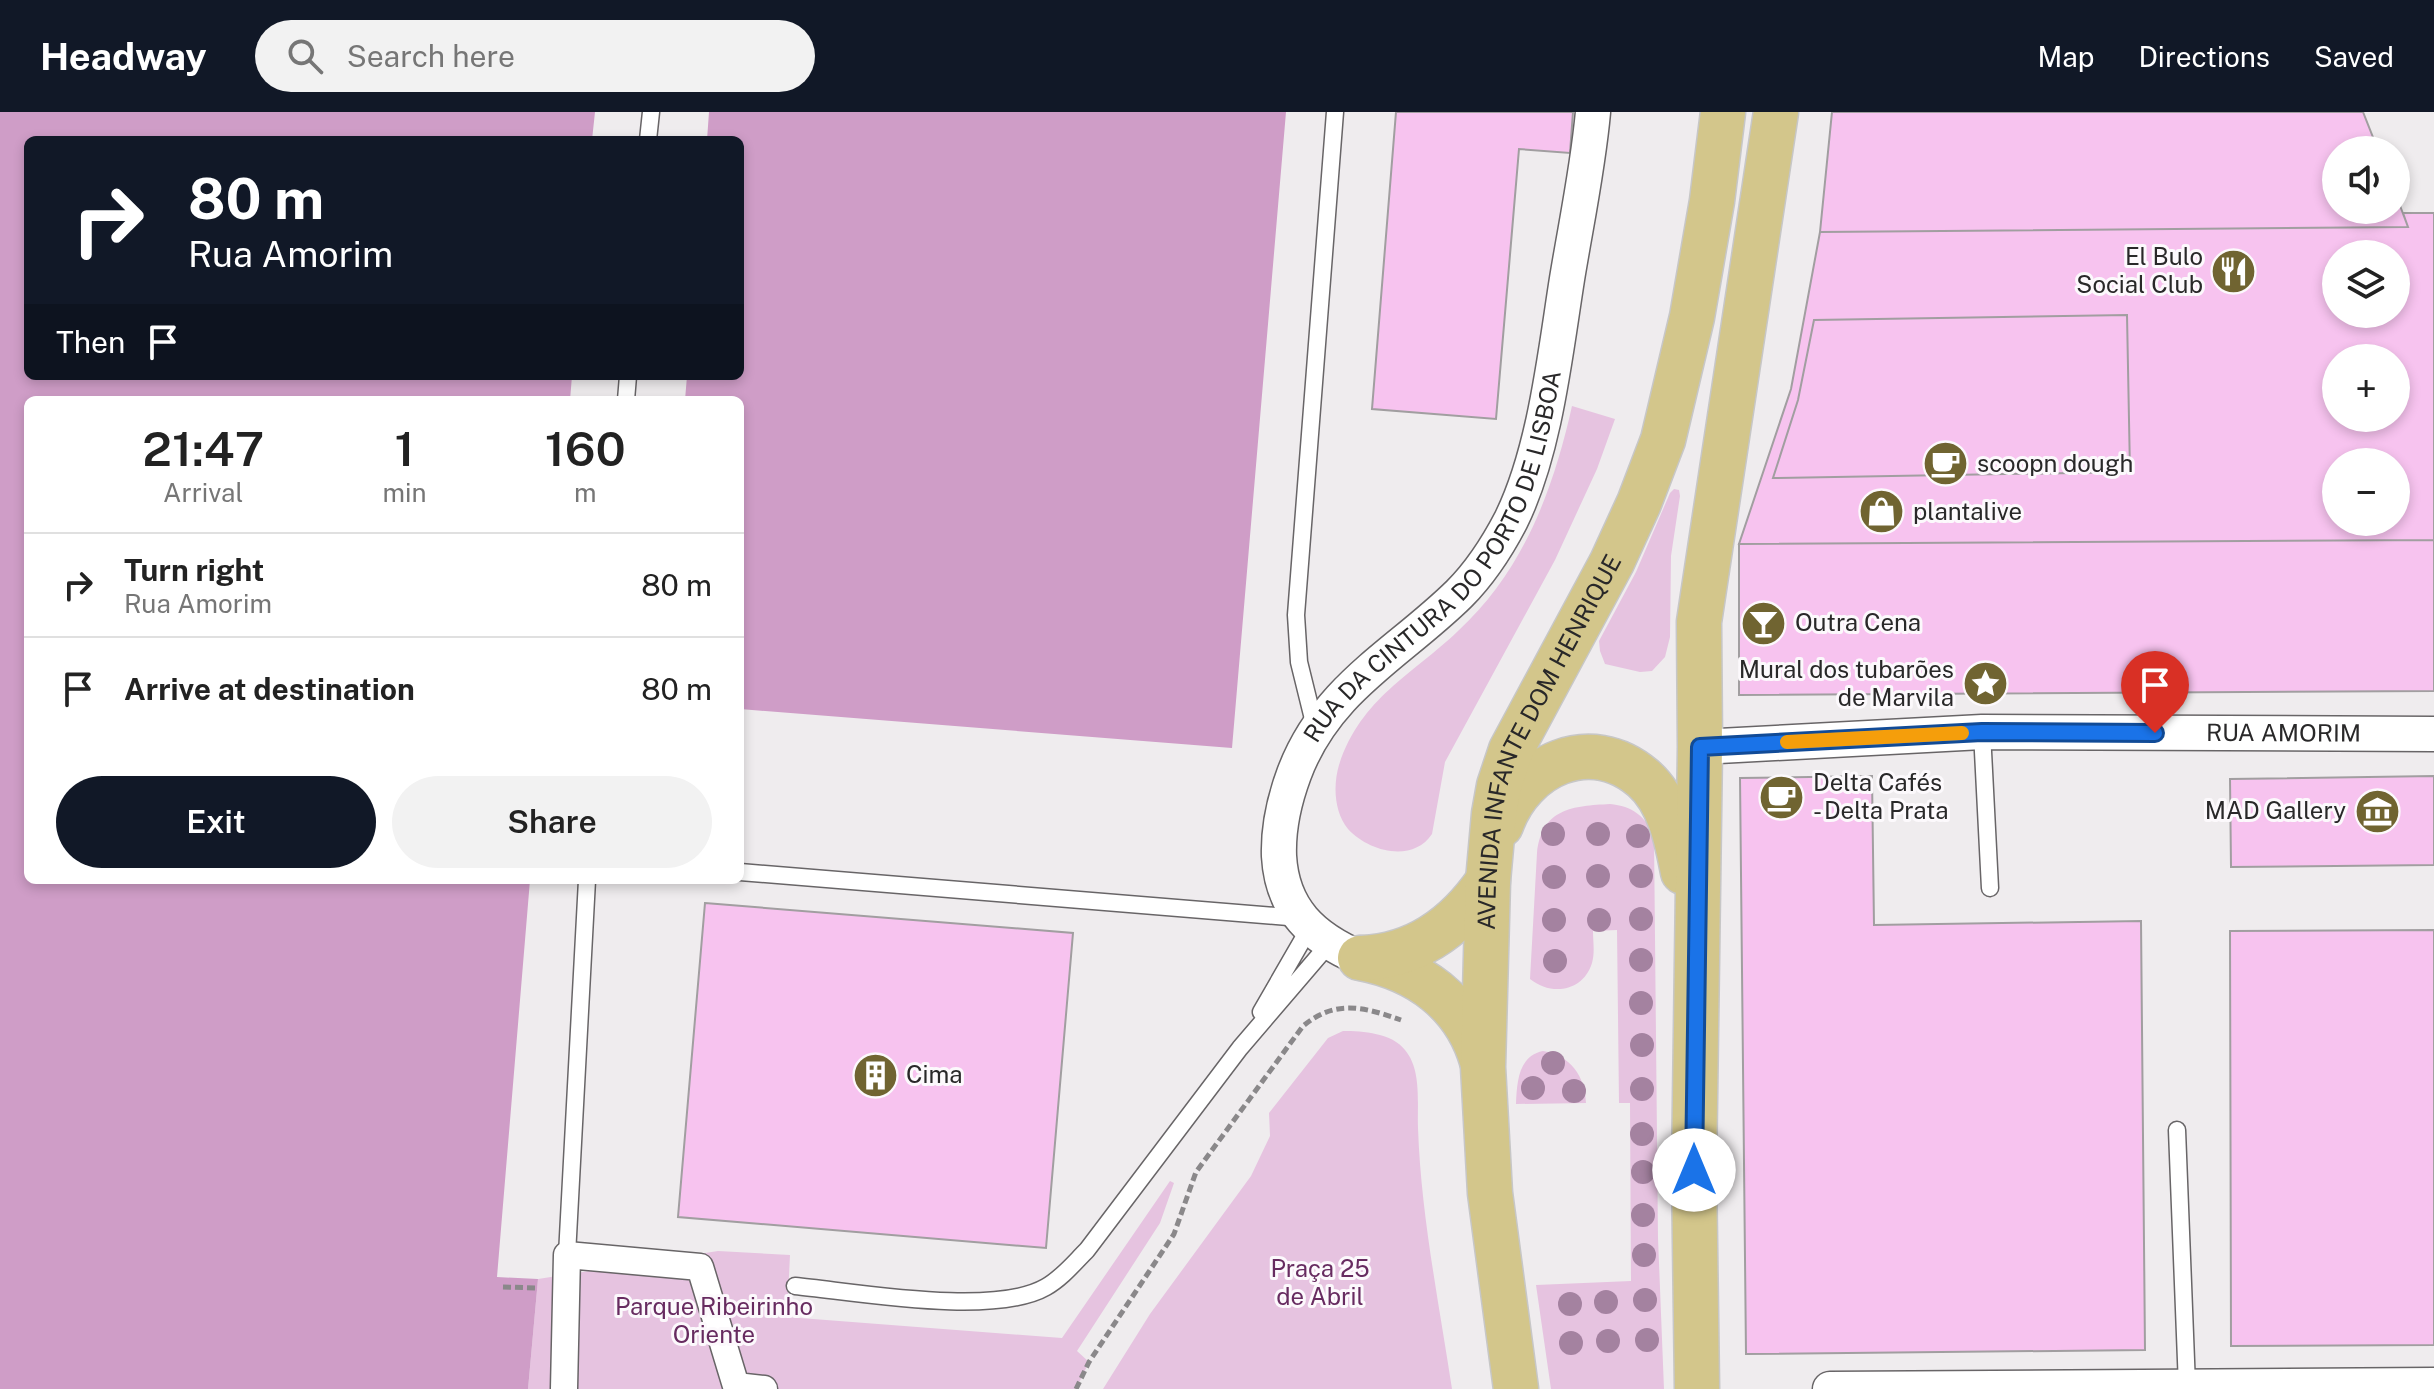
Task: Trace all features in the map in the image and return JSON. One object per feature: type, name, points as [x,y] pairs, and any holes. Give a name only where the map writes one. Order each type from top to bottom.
[{"type":"main road","name":"AVENIDA INFANTE DOM HENRIQUE","points":[[1516,1389],[1490,1193],[1483,1067],[1488,871],[1499,786],[1511,750],[1612,562],[1663,440],[1692,317],[1712,201],[1723,112]]},
{"type":"main road","points":[[1697,1389],[1694,1170],[1699,622],[1776,112]]},
{"type":"main road","points":[[1325,937],[1398,952],[1432,939],[1459,918],[1488,871],[1505,814],[1518,793],[1536,776],[1569,758],[1590,755],[1605,757],[1645,779],[1664,805],[1683,867],[1695,944]]},
{"type":"main road","points":[[1325,937],[1403,970],[1439,993],[1451,1004],[1471,1034],[1483,1067]]},
{"type":"street","name":"RUA DA CINTURA DO PORTO DE LISBOA","points":[[1325,937],[1288,898],[1282,881],[1278,836],[1286,796],[1315,727],[1364,674],[1461,592],[1490,555],[1511,519],[1528,472],[1551,378],[1593,112]]},
{"type":"street","name":"RUA AMORIM","points":[[1700,747],[1982,732],[2434,734]]},
{"type":"street","points":[[564,1389],[567,1255],[700,1267],[736,1387],[764,1389]]},
{"type":"street","points":[[1830,1389],[2434,1385]]},
{"type":"lane","points":[[648,136],[651,112]]},
{"type":"lane","points":[[1315,727],[1299,662],[1296,615],[1335,112]]},
{"type":"lane","points":[[1982,732],[1990,888]]},
{"type":"lane","points":[[744,872],[1325,937]]},
{"type":"lane","points":[[567,1255],[587,884]]},
{"type":"lane","points":[[795,1286],[925,1299],[991,1301],[1020,1297],[1046,1287],[1067,1271],[1104,1229],[1325,937]]},
{"type":"lane","points":[[1240,1048],[1325,937]]},
{"type":"lane","points":[[2177,1130],[2187,1386]]},
{"type":"path","points":[[1076,1389],[1089,1362],[1174,1234],[1196,1172],[1303,1026],[1317,1015],[1349,1007],[1406,1022]]},
{"type":"path","points":[[503,1287],[537,1288]]},
{"type":"green space","points":[[1572,406],[1615,419],[1597,469],[1555,560],[1445,762],[1432,834],[1414,849],[1403,851],[1367,844],[1348,829],[1337,807],[1337,773],[1349,742],[1374,705],[1458,631],[1501,582],[1518,556],[1545,499]]},
{"type":"green space","points":[[1674,489],[1679,490],[1680,496],[1671,556],[1670,637],[1665,657],[1652,671],[1640,672],[1605,664],[1599,641],[1636,572]]},
{"type":"green space","points":[[1610,804],[1637,813],[1654,837],[1658,1238],[1664,1389],[1551,1389],[1536,1285],[1631,1281],[1630,1103],[1619,1103],[1617,930],[1593,931],[1592,963],[1588,973],[1574,985],[1547,988],[1530,979],[1537,853],[1545,827],[1562,812]]},
{"type":"green space","name":"Praça 25 de Abril","points":[[1343,1031],[1368,1033],[1393,1040],[1405,1050],[1414,1067],[1418,1088],[1423,1193],[1452,1389],[1103,1389],[1150,1314],[1251,1176],[1270,1136],[1269,1113],[1328,1038]]},
{"type":"green space","points":[[1543,1051],[1561,1057],[1575,1069],[1583,1084],[1586,1103],[1516,1104],[1518,1079],[1524,1064],[1528,1058]]},
{"type":"green space","name":"Parque Ribeirinho Oriente","points":[[1170,1181],[1174,1183],[1160,1223],[1077,1351],[1089,1362],[1076,1389],[528,1389],[538,1279],[718,1251],[790,1255],[787,1317],[1062,1338]]},
{"type":"shaded area","points":[[0,112],[595,112],[592,136],[24,136],[24,380],[572,380],[570,396],[24,396],[24,884],[530,884],[497,1277],[538,1279],[528,1389],[0,1389]]},
{"type":"shaded area","points":[[709,112],[1286,112],[1232,748],[744,709],[744,396],[685,396],[687,380],[744,380],[744,136],[707,136]]},
{"type":"building","points":[[1396,112],[1573,112],[1570,153],[1519,149],[1496,419],[1372,409]]},
{"type":"building","points":[[1832,112],[2363,112],[2372,136],[2322,136],[2322,224],[2407,224],[2408,227],[1820,232]]},
{"type":"building","points":[[2410,213],[2434,213],[2434,540],[1739,544],[1791,389],[1820,232],[2408,227]],"holes":[[[2127,315],[2130,472],[1773,478],[1798,400],[1814,320]]]},
{"type":"building","points":[[2127,315],[2130,472],[1773,478],[1798,400],[1814,320]]},
{"type":"building","points":[[2434,540],[2434,691],[1739,695],[1739,544]]},
{"type":"building","points":[[1872,776],[1874,925],[2141,921],[2145,1350],[1746,1354],[1740,778]]},
{"type":"building","points":[[2434,776],[2434,865],[2231,867],[2230,779]]},
{"type":"building","name":"Cima","points":[[705,903],[1073,933],[1046,1248],[678,1217]]},
{"type":"building","points":[[2434,930],[2434,1345],[2231,1346],[2230,931]]},
{"type":"slow traffic","points":[[1787,742],[1962,733]]},
{"type":"place","name":"El Bulo Social Club","points":[[2234,271]]},
{"type":"place","name":"scoopn dough","points":[[1946,464]]},
{"type":"place","name":"plantalive","points":[[1882,512]]},
{"type":"place","name":"Outra Cena","points":[[1764,623]]},
{"type":"place","name":"Mural dos tubarões de Marvila","points":[[1985,684]]},
{"type":"place","name":"Delta Cafés - Delta Prata","points":[[1782,797]]},
{"type":"place","name":"MAD Gallery","points":[[2377,811]]},
{"type":"place","name":"Cima","points":[[875,1075]]},
{"type":"route","points":[[1694,1170],[1700,747],[1982,732],[2155,733]]}]
